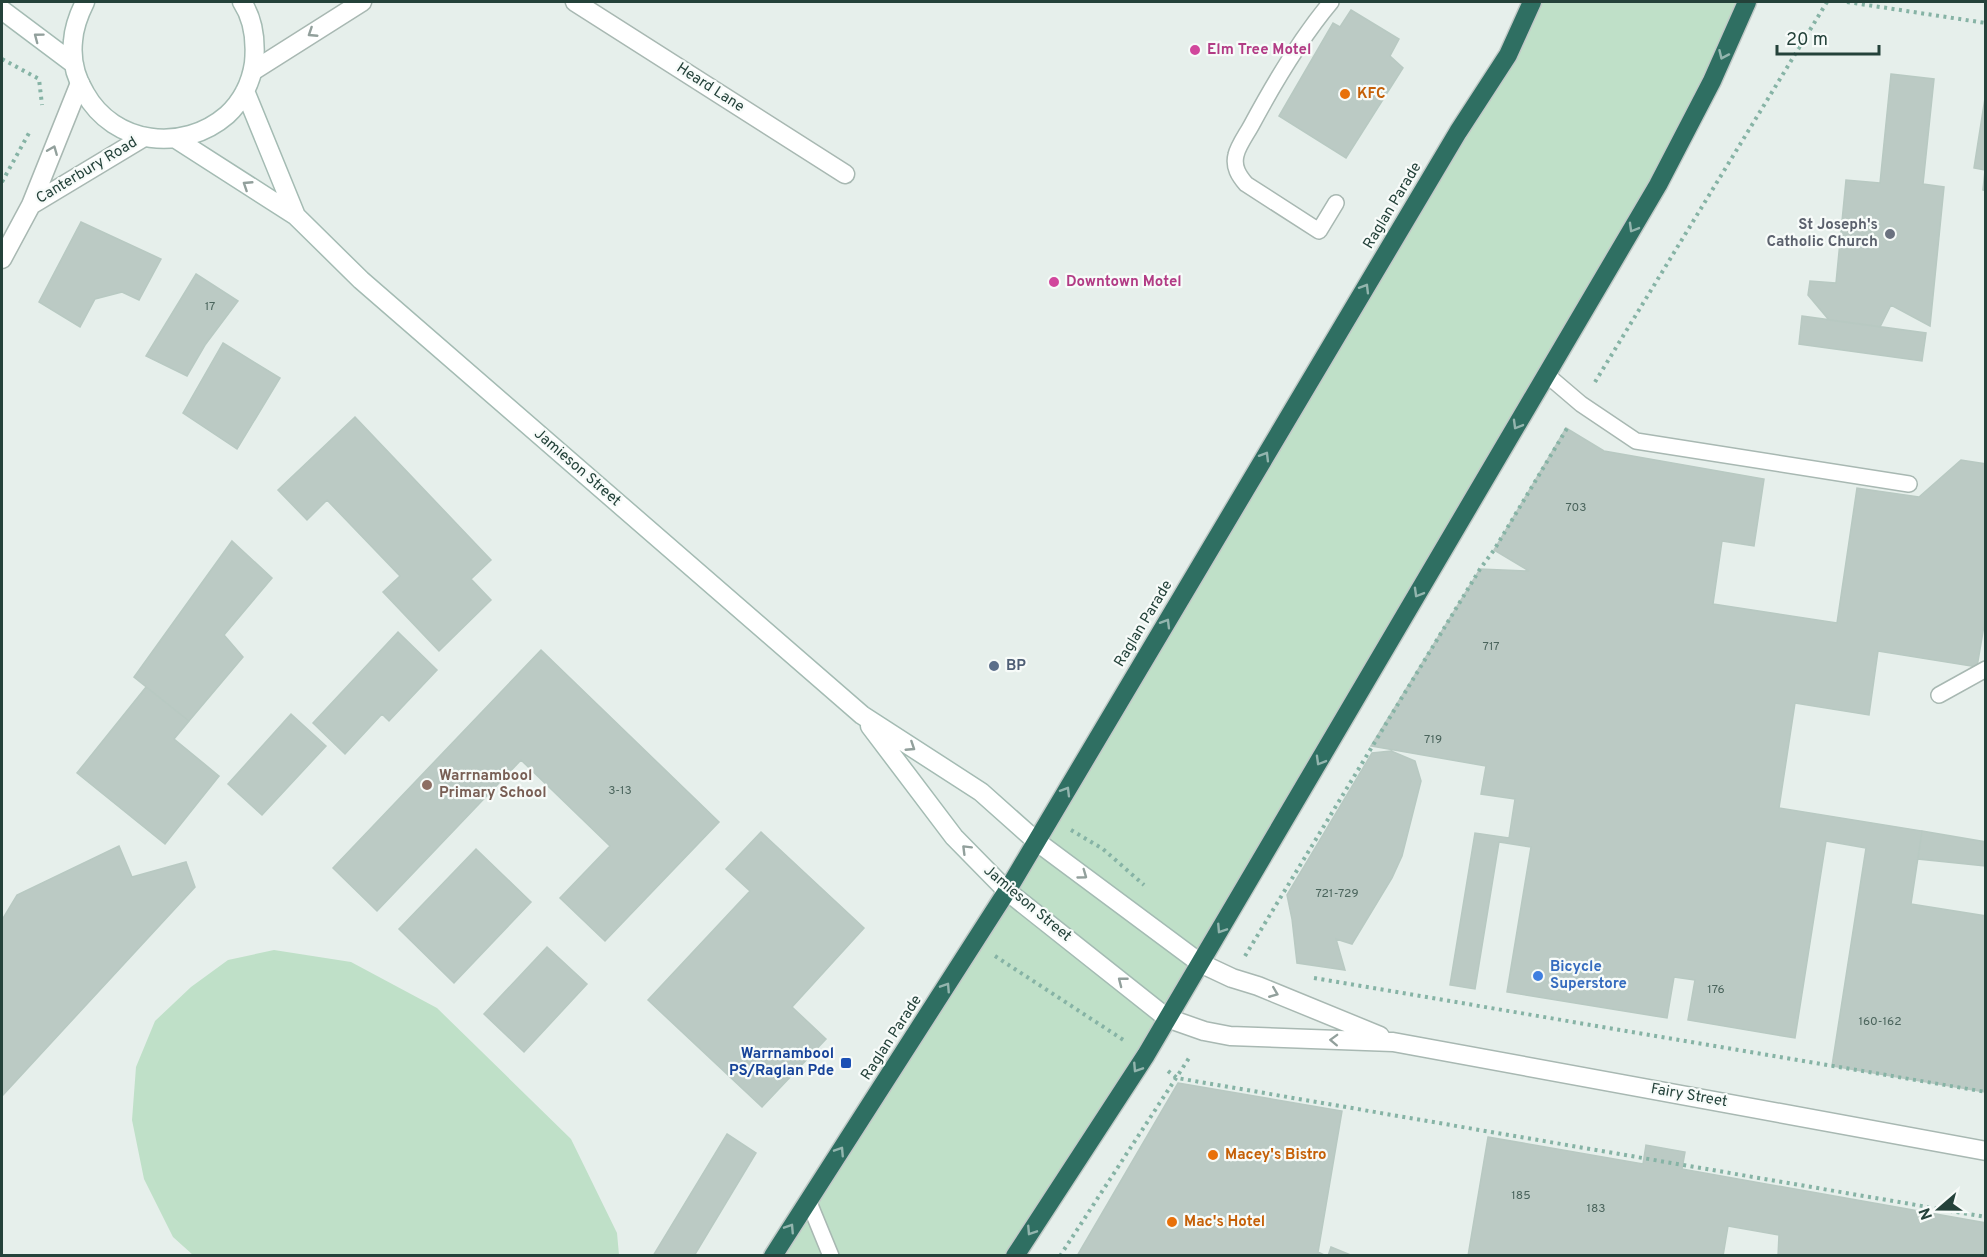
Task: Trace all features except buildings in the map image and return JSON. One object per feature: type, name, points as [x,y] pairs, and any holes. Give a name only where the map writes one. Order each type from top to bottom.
[{"type":"highway","name":"Raglan Parade","points":[[773,1256],[1007,891],[1452,142],[1508,55],[1533,2]]},
{"type":"highway","points":[[1015,1256],[1146,1055],[1547,375],[1658,184],[1712,81],[1747,2]]},
{"type":"street","points":[[85,2],[76,21],[72,42],[74,64],[80,83],[90,102],[105,118],[123,130],[160,140],[197,134],[217,123],[233,109],[245,91],[253,71],[255,49],[253,27],[242,2]]},
{"type":"street","points":[[253,71],[362,2]]},
{"type":"street","name":"Heard Lane","points":[[575,2],[846,174]]},
{"type":"street","points":[[2,10],[74,64]]},
{"type":"street","name":"Canterbury Road","points":[[2,259],[31,205],[80,83]]},
{"type":"street","name":"Jamieson Street","points":[[245,91],[296,216]]},
{"type":"street","name":"Canterbury Road","points":[[31,205],[144,137]]},
{"type":"street","name":"Jamieson Street","points":[[176,139],[296,216],[361,280],[862,715],[981,792],[1036,841],[1200,963]]},
{"type":"street","name":"Jamieson Street","points":[[862,715],[954,837],[1007,891],[1167,1018]]},
{"type":"street","name":"Fairy Street","points":[[1200,963],[1393,1042]]},
{"type":"street","name":"Fairy Street","points":[[1167,1018],[1204,1031],[1230,1036],[1393,1042],[1986,1151]]},
{"type":"lane","points":[[1331,2],[1318,18],[1265,100],[1236,154],[1235,167],[1246,184],[1319,231],[1336,203]]},
{"type":"lane","points":[[1547,375],[1581,404],[1636,441],[1909,484]]},
{"type":"lane","points":[[1939,695],[1986,669]]},
{"type":"lane","points":[[808,1200],[831,1256]]},
{"type":"path","points":[[1211,944],[1242,963],[1371,746],[1494,550],[1827,2]]},
{"type":"path","points":[[1847,2],[1986,23]]},
{"type":"path","points":[[2,59],[39,79],[42,108],[63,126]]},
{"type":"path","points":[[2,182],[32,127]]},
{"type":"path","points":[[975,943],[1146,1055],[1177,1078],[1986,1217]]},
{"type":"path","points":[[1303,976],[1986,1092]]},
{"type":"path","points":[[1060,1256],[1177,1078]]},
{"type":"green space","points":[[1531,2],[1747,2],[1712,81],[1211,944],[1015,1255],[773,1256],[975,943]]},
{"type":"green space","points":[[274,950],[351,962],[437,1008],[571,1139],[617,1233],[619,1255],[193,1255],[173,1237],[144,1179],[132,1120],[136,1067],[155,1021],[191,987],[228,960]]},
{"type":"place","name":"Elm Tree Motel","points":[[1195,50]]},
{"type":"place","name":"KFC","points":[[1345,94]]},
{"type":"place","name":"St Joseph's Catholic Church","points":[[1890,234]]},
{"type":"place","name":"Downtown Motel","points":[[1054,282]]},
{"type":"place","name":"BP","points":[[994,666]]},
{"type":"place","name":"Warrnambool Primary School","points":[[427,785]]},
{"type":"place","name":"Bicycle Superstore","points":[[1538,976]]},
{"type":"place","name":"Warrnambool PS/Raglan Pde","points":[[846,1063]]},
{"type":"place","name":"Macey's Bistro","points":[[1213,1155]]},
{"type":"place","name":"Mac's Hotel","points":[[1172,1222]]}]
